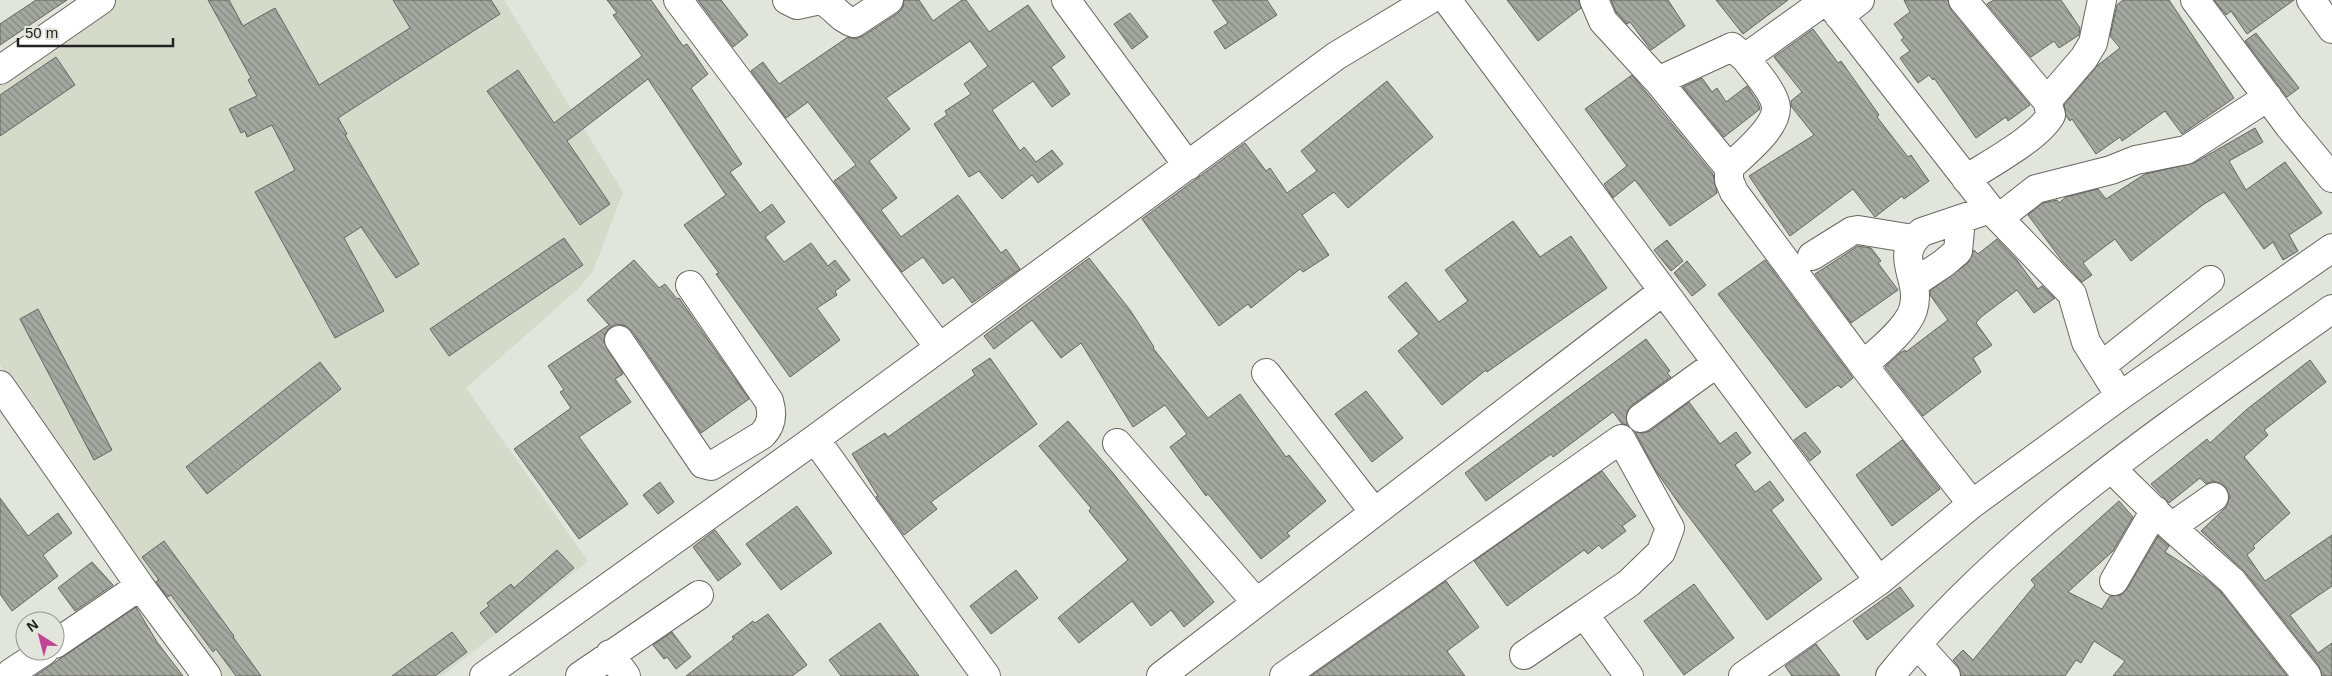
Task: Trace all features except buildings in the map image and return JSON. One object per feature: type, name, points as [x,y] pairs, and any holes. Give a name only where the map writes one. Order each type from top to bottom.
[{"type":"street","points":[[0,70],[101,0]]},
{"type":"street","points":[[678,0],[939,347]]},
{"type":"street","points":[[787,0],[797,5],[820,0],[828,3],[846,21],[854,23],[889,0]]},
{"type":"street","points":[[1066,0],[1188,166]]},
{"type":"street","points":[[493,674],[1336,56],[1429,0]]},
{"type":"street","points":[[1447,0],[1662,292],[1879,581]]},
{"type":"street","points":[[1594,0],[1603,21],[1658,81],[1729,168],[1734,192],[1864,365],[1972,504]]},
{"type":"street","points":[[1962,0],[2047,101],[2050,115],[2046,124],[2031,136],[1966,180]]},
{"type":"street","points":[[2047,101],[2084,58],[2093,43],[2102,0]]},
{"type":"street","points":[[2195,0],[2332,178]]},
{"type":"street","points":[[2311,0],[2332,29]]},
{"type":"street","points":[[1745,58],[1838,4],[1966,180],[2072,294],[2086,342],[2120,396]]},
{"type":"street","points":[[1658,81],[1732,47],[1745,58],[1771,94],[1776,107],[1771,125],[1729,168]]},
{"type":"street","points":[[1864,365],[1893,338],[1912,313],[1917,296],[1908,247],[1913,239],[1922,232],[1961,219],[1995,213],[2036,189],[2111,170],[2136,160],[2186,150],[2268,97]]},
{"type":"street","points":[[1914,282],[1944,263],[1958,251],[1961,219]]},
{"type":"street","points":[[1812,256],[1852,231],[1858,230],[1913,239]]},
{"type":"street","points":[[1743,676],[1879,581],[1972,504],[2120,396],[2332,248]]},
{"type":"street","points":[[2101,366],[2210,280]]},
{"type":"street","points":[[620,340],[702,464],[711,466],[762,435],[769,428],[771,420],[769,401],[690,285]]},
{"type":"street","points":[[1161,676],[1662,292]]},
{"type":"street","points":[[1890,676],[1917,643],[1975,583],[2035,529],[2111,469],[2332,309]]},
{"type":"street","points":[[1910,676],[1985,592],[2122,479],[2332,324]]},
{"type":"street","points":[[1641,418],[1717,363]]},
{"type":"street","points":[[1266,373],[1374,512]]},
{"type":"street","points":[[0,385],[199,673]]},
{"type":"street","points":[[762,435],[781,463]]},
{"type":"street","points":[[815,439],[986,676]]},
{"type":"street","points":[[1291,674],[1621,439],[1670,528],[1660,552],[1629,583],[1524,655]]},
{"type":"street","points":[[1117,443],[1256,602]]},
{"type":"street","points":[[2122,479],[2232,581],[2307,676]]},
{"type":"street","points":[[2114,580],[2163,519],[2214,497]]},
{"type":"street","points":[[65,637],[140,586]]},
{"type":"street","points":[[580,676],[699,595]]},
{"type":"street","points":[[1584,614],[1629,676]]},
{"type":"street","points":[[610,654],[626,676]]},
{"type":"street","points":[[1927,655],[1946,676]]},
{"type":"street","points":[[8,669],[24,661]]},
{"type":"shaded area","points":[[80,0],[504,0],[623,192],[593,271],[578,289],[466,388],[588,561],[442,676],[222,676],[59,455],[0,365],[0,58]]}]
